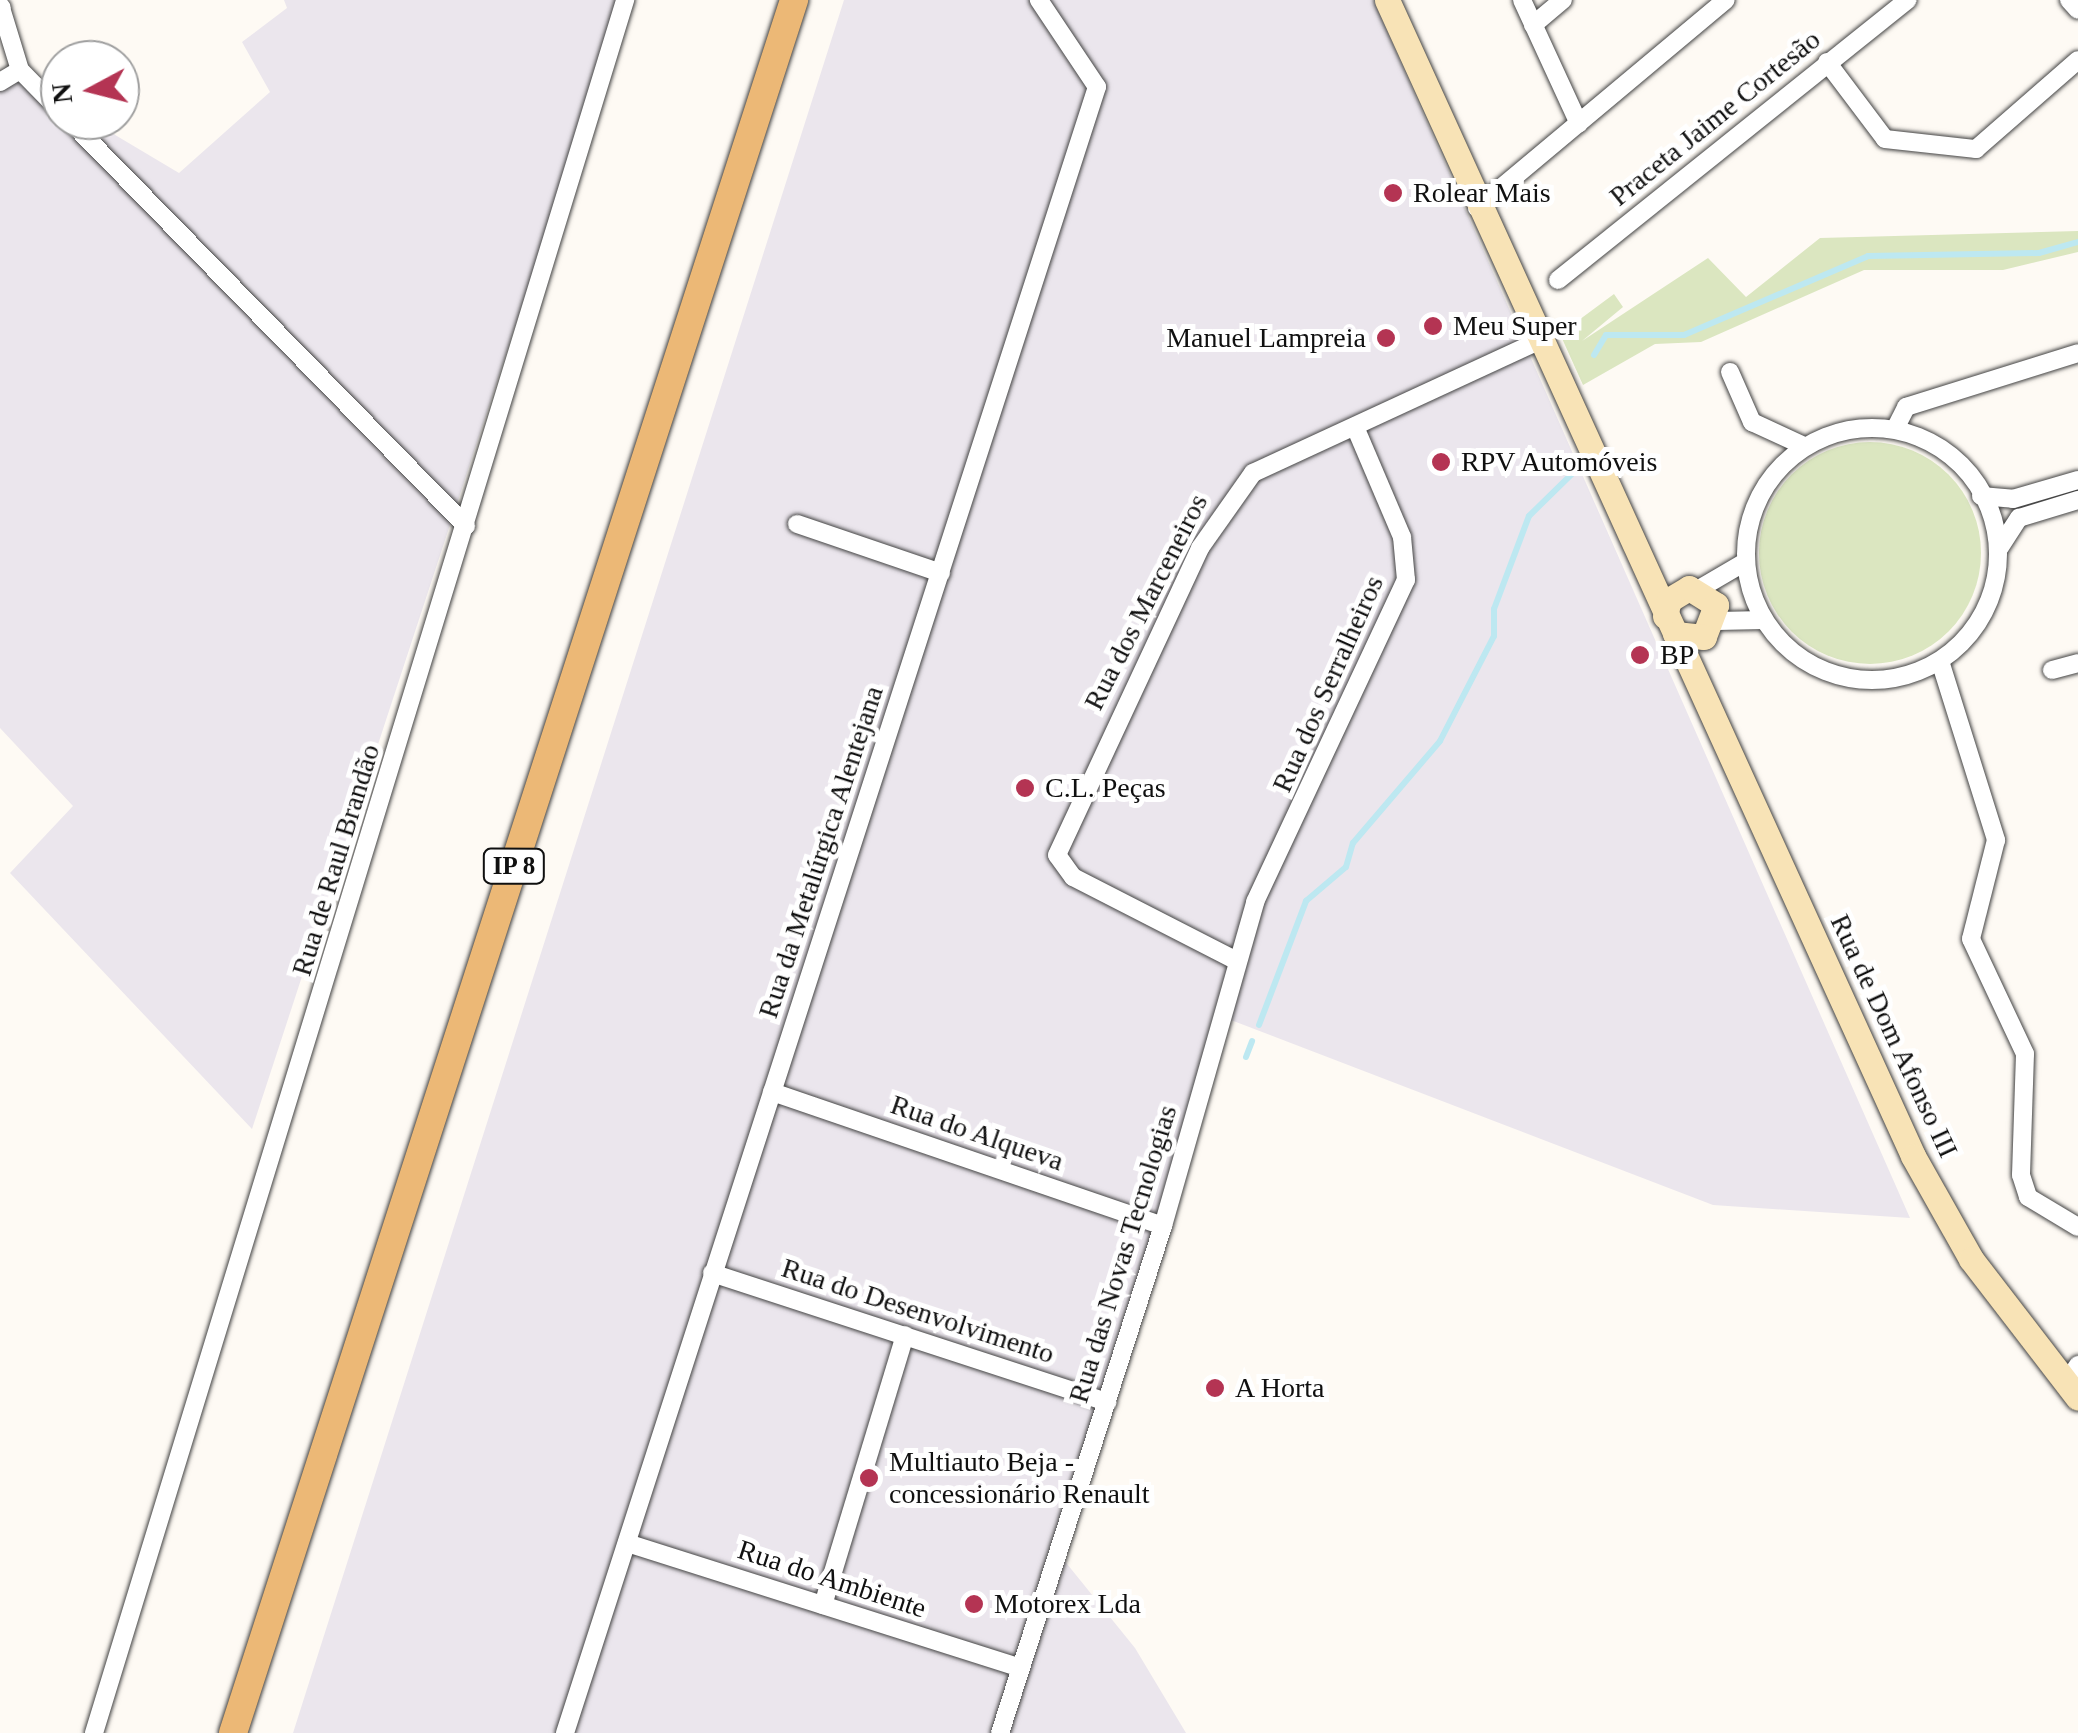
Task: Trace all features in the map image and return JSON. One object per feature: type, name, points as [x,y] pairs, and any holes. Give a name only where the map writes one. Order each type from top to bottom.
[{"type":"main road","name":"IP 8","points":[[233,1733],[794,0]]},
{"type":"main road","name":"Rua de Dom Afonso III","points":[[1387,0],[1537,342],[1647,567],[1913,1156],[1971,1258],[2074,1382]]},
{"type":"main road","points":[[1647,567],[1694,588],[1716,605],[1696,676]]},
{"type":"main road","points":[[1694,588],[1669,600],[1670,625],[1710,629]]},
{"type":"street","name":"Rua de Raul Brandão","points":[[94,1733],[625,0]]},
{"type":"street","name":"Rua da Metalúrgica Alentejana","points":[[568,1732],[712,1273],[1097,87],[1039,0]]},
{"type":"street","points":[[1522,0],[1580,124]]},
{"type":"street","points":[[1533,25],[1563,0]]},
{"type":"street","points":[[1477,208],[1726,0]]},
{"type":"street","name":"Praceta Jaime Cortesão","points":[[1558,280],[1908,0]]},
{"type":"street","points":[[2069,0],[2078,10]]},
{"type":"street","points":[[5,6],[20,70],[40,90]]},
{"type":"street","points":[[1827,62],[1885,139],[1976,148],[2078,60]]},
{"type":"street","points":[[0,82],[20,70]]},
{"type":"street","points":[[89,140],[466,526]]},
{"type":"street","name":"Rua dos Marceneiros","points":[[1235,960],[1073,876],[1057,846],[1226,502],[1253,473],[1537,342]]},
{"type":"street","points":[[1895,429],[1906,408],[2078,353]]},
{"type":"street","points":[[1730,372],[1759,429],[1804,446]]},
{"type":"street","name":"Rua dos Serralheiros","points":[[1235,960],[1406,580],[1402,537],[1355,427]]},
{"type":"street","points":[[2000,547],[1981,496],[1957,460],[1895,429],[1848,429],[1804,446],[1759,496],[1746,562],[1764,620],[1785,646],[1828,672],[1877,681],[1910,675],[1940,661],[1980,620],[2000,547],[2020,518],[2078,500]]},
{"type":"street","points":[[1981,496],[2014,499],[2078,480]]},
{"type":"street","points":[[797,524],[941,573]]},
{"type":"street","points":[[1694,588],[1746,562]]},
{"type":"street","points":[[1710,629],[1764,620]]},
{"type":"street","points":[[1940,661],[1996,840],[1972,939],[2024,1054],[2022,1175],[2044,1210],[2078,1227]]},
{"type":"street","points":[[2052,670],[2078,663]]},
{"type":"street","points":[[1910,675],[1948,692]]},
{"type":"street","name":"Rua das Novas Tecnologias","points":[[1000,1733],[1163,1226],[1235,960]]},
{"type":"street","name":"Rua do Alqueva","points":[[772,1092],[1163,1226]]},
{"type":"street","name":"Rua do Desenvolvimento","points":[[712,1273],[1106,1402]]},
{"type":"street","points":[[823,1605],[905,1335]]},
{"type":"street","name":"Rua do Ambiente","points":[[626,1543],[1021,1668]]},
{"type":"shaded area","points":[[284,0],[622,0],[252,1129],[10,873],[73,806],[0,728],[0,90],[19,78],[40,90],[40,140],[124,140],[179,173],[270,92],[242,42],[287,8]]},
{"type":"shaded area","points":[[844,0],[1373,0],[1910,1218],[1713,1205],[1223,1017],[1059,1554],[1135,1648],[1186,1733],[293,1733]]},
{"type":"green space","points":[[2078,231],[2078,252],[2003,270],[1864,270],[1701,342],[1655,344],[1583,385],[1560,334],[1614,294],[1623,307],[1582,341],[1708,258],[1746,297],[1820,238]]},
{"type":"green space","points":[[1870,442],[1912,451],[1948,475],[1972,511],[1981,553],[1972,595],[1948,631],[1912,655],[1870,664],[1828,655],[1792,631],[1768,595],[1759,553],[1768,511],[1792,475],[1828,451]]},
{"type":"waterway","points":[[1594,355],[1606,335],[1684,335],[1868,256],[2039,253],[2078,242]]},
{"type":"waterway","points":[[1259,1025],[1306,901],[1346,867],[1353,843],[1440,741],[1494,636],[1494,609],[1529,516],[1577,469]]},
{"type":"waterway","points":[[1246,1057],[1252,1041]]},
{"type":"place","name":"Rolear Mais","points":[[1393,193]]},
{"type":"place","name":"Meu Super","points":[[1433,326]]},
{"type":"place","name":"Manuel Lampreia","points":[[1386,338]]},
{"type":"place","name":"RPV Automóveis","points":[[1441,462]]},
{"type":"place","name":"BP","points":[[1640,655]]},
{"type":"place","name":"C.L. Peças","points":[[1025,788]]},
{"type":"place","name":"A Horta","points":[[1215,1388]]},
{"type":"place","name":"Multiauto Beja - concessionário Renault","points":[[869,1478]]},
{"type":"place","name":"Motorex Lda","points":[[974,1604]]}]
